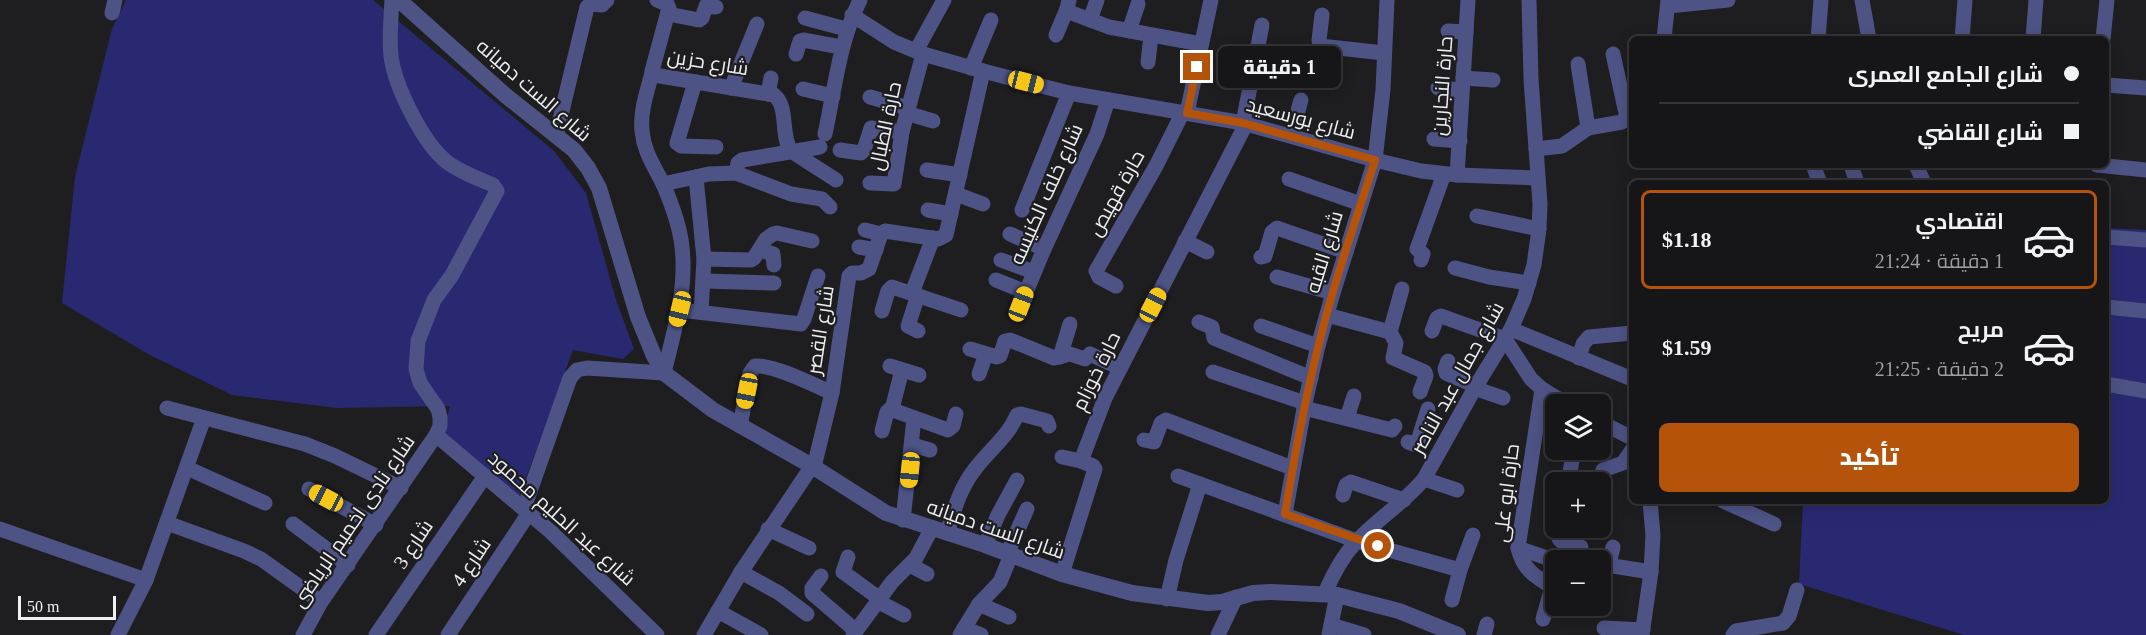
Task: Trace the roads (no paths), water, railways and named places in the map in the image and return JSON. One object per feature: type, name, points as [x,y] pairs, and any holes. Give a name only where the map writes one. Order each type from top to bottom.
[{"type":"street","name":"شارع نادى اخميم الرياضى","points":[[303,635],[321,602],[376,525],[440,426],[438,409],[420,383],[416,369],[418,341],[434,300],[452,275],[496,191],[493,185],[449,164],[433,149],[420,131],[400,86],[391,58],[392,0]]},
{"type":"street","name":"شارع الست دميانه","points":[[399,0],[505,95],[574,150],[588,168],[599,188],[638,317],[654,356],[664,373],[705,405],[813,467],[870,504],[903,520],[985,545],[1062,574],[1132,593],[1208,603],[1222,602],[1253,593],[1331,594],[1399,611],[1427,629],[1458,635]]},
{"type":"street","points":[[556,136],[588,2],[602,5],[608,0]]},
{"type":"street","points":[[657,0],[669,6],[669,15],[699,20],[706,6],[716,7]]},
{"type":"street","name":"شارع حزين","points":[[678,0],[669,15],[652,73],[694,82],[725,92],[770,86],[780,103],[786,144],[790,151]]},
{"type":"street","points":[[736,173],[739,161],[790,151],[822,140],[826,107],[841,47],[849,22],[860,0]]},
{"type":"street","name":"حارة الطبال","points":[[870,183],[894,184],[902,132],[920,52],[944,0]]},
{"type":"street","points":[[1089,20],[1098,0]]},
{"type":"street","points":[[1185,112],[1211,0]]},
{"type":"street","name":"شارع القبه","points":[[1285,514],[1292,468],[1318,346],[1375,160],[1387,107],[1384,53],[1388,0]]},
{"type":"street","name":"حارة النجارين","points":[[1421,260],[1423,254],[1417,249],[1451,174],[1460,141],[1466,95],[1468,0]]},
{"type":"street","name":"شارع جمال عبد الناصر","points":[[1330,630],[1331,594],[1338,566],[1357,541],[1404,500],[1424,479],[1475,387],[1508,334],[1529,283],[1539,229],[1529,0]]},
{"type":"street","points":[[1665,36],[1668,3],[1728,0]]},
{"type":"street","points":[[1818,36],[1821,0]]},
{"type":"street","points":[[1862,0],[1868,36]]},
{"type":"street","points":[[1962,36],[1965,0]]},
{"type":"street","points":[[2033,36],[2036,0]]},
{"type":"street","points":[[2103,36],[2107,0]]},
{"type":"street","points":[[1068,4],[1073,14],[1089,20],[1151,36],[1202,44]]},
{"type":"street","points":[[1056,35],[1068,4]]},
{"type":"street","points":[[1129,31],[1138,4]]},
{"type":"street","points":[[1322,15],[1318,40],[1320,46],[1384,53]]},
{"type":"street","name":"شارع بورسعيد","points":[[805,18],[849,22],[920,52],[977,70],[1069,93],[1244,124],[1375,160],[1451,174],[1538,178]]},
{"type":"street","points":[[865,230],[881,234],[890,231],[933,238],[943,238],[946,235],[960,175],[979,121],[977,70],[991,20]]},
{"type":"street","points":[[725,92],[757,24]]},
{"type":"street","name":"حارة خوزام","points":[[1081,461],[1092,430],[1120,368],[1244,124],[1246,77],[1257,55],[1263,25]]},
{"type":"street","points":[[1448,31],[1466,32]]},
{"type":"street","points":[[1148,62],[1151,36]]},
{"type":"street","points":[[796,54],[800,41],[803,40],[841,47]]},
{"type":"street","points":[[1257,55],[1286,61],[1289,60],[1291,54]]},
{"type":"street","points":[[1536,149],[1562,146],[1588,128],[1622,122],[1627,118],[1625,72],[1613,54]]},
{"type":"street","points":[[1578,64],[1588,128]]},
{"type":"street","points":[[652,73],[642,113],[642,130],[650,162],[663,184],[675,214],[682,246],[684,278],[680,309],[664,373]]},
{"type":"street","points":[[1438,88],[1466,95],[1493,80]]},
{"type":"street","points":[[694,82],[677,143],[681,146],[716,147]]},
{"type":"street","points":[[2109,85],[2146,88]]},
{"type":"street","points":[[803,89],[826,107]]},
{"type":"street","points":[[1022,210],[1069,93]]},
{"type":"street","points":[[870,97],[933,121]]},
{"type":"street","name":"شارع خلف الكنيسه","points":[[996,280],[1023,298],[1096,134],[1108,100]]},
{"type":"street","points":[[1291,136],[1301,100]]},
{"type":"street","name":"حارة قهيص","points":[[1116,286],[1096,275],[1097,268],[1128,218],[1185,112]]},
{"type":"street","points":[[840,150],[861,153],[864,150],[869,129],[873,127],[902,132]]},
{"type":"street","points":[[1434,139],[1460,141]]},
{"type":"street","points":[[790,151],[836,180]]},
{"type":"street","points":[[2109,166],[2146,170]]},
{"type":"street","points":[[927,171],[960,175]]},
{"type":"street","points":[[663,184],[696,177],[736,173],[791,194],[822,199],[830,207]]},
{"type":"street","points":[[696,177],[704,259],[700,312]]},
{"type":"street","points":[[1289,179],[1361,204]]},
{"type":"street","points":[[956,194],[983,204]]},
{"type":"street","points":[[927,210],[951,214]]},
{"type":"street","points":[[1477,216],[1539,229]]},
{"type":"street","points":[[1261,257],[1265,256],[1272,232],[1277,228],[1346,252]]},
{"type":"street","points":[[704,259],[751,260],[769,236],[777,233],[812,241]]},
{"type":"street","name":"شارع القصر","points":[[704,635],[768,529],[813,467],[832,393],[849,276],[852,273],[861,273],[869,269],[881,234]]},
{"type":"street","points":[[1010,234],[1044,249]]},
{"type":"street","points":[[2109,237],[2146,240]]},
{"type":"street","points":[[918,331],[908,326],[915,294],[933,238]]},
{"type":"street","points":[[1185,241],[1207,252]]},
{"type":"street","points":[[859,247],[876,250]]},
{"type":"street","points":[[760,250],[773,254],[774,265]]},
{"type":"street","points":[[1001,261],[1034,272]]},
{"type":"street","points":[[1455,268],[1489,277],[1529,283]]},
{"type":"street","points":[[680,309],[801,324],[818,276]]},
{"type":"street","points":[[1277,277],[1333,293]]},
{"type":"street","points":[[704,281],[774,283]]},
{"type":"street","points":[[882,311],[889,289],[895,288],[961,310]]},
{"type":"street","points":[[1402,289],[1390,332],[1396,342],[1394,360],[1425,372],[1426,376],[1420,392]]},
{"type":"street","points":[[2109,307],[2146,311]]},
{"type":"street","points":[[1327,315],[1357,331],[1373,335],[1390,332]]},
{"type":"street","points":[[1199,322],[1212,327],[1214,338],[1311,378]]},
{"type":"street","points":[[1060,357],[1070,324]]},
{"type":"street","points":[[1261,326],[1318,346]]},
{"type":"street","points":[[1441,327],[1478,337],[1508,334],[1629,378]]},
{"type":"street","points":[[1579,358],[1583,344],[1589,337],[1629,333]]},
{"type":"street","points":[[1508,334],[1522,367],[1542,389],[1550,394]]},
{"type":"street","points":[[970,349],[997,357],[1000,356],[1005,341],[1008,340],[1054,358],[1070,354],[1085,359],[1090,354],[1120,368]]},
{"type":"street","points":[[979,375],[986,354]]},
{"type":"street","points":[[1448,361],[1446,373],[1503,398]]},
{"type":"street","points":[[740,426],[750,373],[755,366],[784,373],[832,393]]},
{"type":"street","name":"شارع 4","points":[[448,635],[527,511],[570,378],[577,370],[586,368],[664,373]]},
{"type":"street","points":[[892,409],[896,368],[919,375]]},
{"type":"street","points":[[1213,372],[1305,406],[1392,430],[1395,426]]},
{"type":"street","points":[[2109,385],[2146,391]]},
{"type":"street","name":"حارة ابو على","points":[[1542,389],[1518,548],[1525,568],[1532,575],[1545,578]]},
{"type":"street","points":[[1347,418],[1354,396]]},
{"type":"street","points":[[167,408],[305,444],[401,488]]},
{"type":"street","points":[[882,431],[886,411],[892,409],[948,430],[953,426],[956,414]]},
{"type":"street","points":[[1408,442],[1416,443],[1428,409]]},
{"type":"street","points":[[821,576],[812,588],[812,593],[855,633],[892,582],[940,530],[978,457],[1013,426],[1017,415],[1047,421],[1049,426]]},
{"type":"street","points":[[118,635],[146,580],[204,418]]},
{"type":"street","points":[[903,520],[914,418]]},
{"type":"street","points":[[1144,440],[1154,442],[1161,423],[1166,420],[1292,468]]},
{"type":"street","points":[[998,421],[1013,426]]},
{"type":"street","points":[[1422,428],[1448,437]]},
{"type":"street","points":[[1611,428],[1629,436]]},
{"type":"street","name":"شارع عبد الحليم محمود","points":[[436,435],[527,511],[657,635]]},
{"type":"street","points":[[912,445],[930,450]]},
{"type":"street","points":[[1603,472],[1623,463],[1629,454]]},
{"type":"street","points":[[1062,457],[1081,461],[1095,469],[1062,574]]},
{"type":"street","points":[[187,468],[266,503]]},
{"type":"street","name":"شارع 3","points":[[376,635],[484,476]]},
{"type":"street","points":[[1178,476],[1357,541],[1460,570]]},
{"type":"street","points":[[1424,479],[1457,490]]},
{"type":"street","points":[[985,545],[1017,480]]},
{"type":"street","points":[[1343,495],[1346,485],[1351,482],[1404,500]]},
{"type":"street","points":[[1167,599],[1176,560],[1200,484]]},
{"type":"street","points":[[309,489],[376,525]]},
{"type":"street","points":[[1604,628],[1642,633],[1651,572],[1653,535],[1650,504]]},
{"type":"street","points":[[1730,504],[1774,524]]},
{"type":"street","points":[[981,635],[962,631],[979,604],[1000,582],[1027,509]]},
{"type":"street","points":[[167,523],[244,550],[261,559],[321,602]]},
{"type":"street","points":[[293,525],[348,565]]},
{"type":"street","points":[[0,529],[146,580]]},
{"type":"street","points":[[768,529],[809,548]]},
{"type":"street","points":[[1452,600],[1473,535]]},
{"type":"street","points":[[1559,538],[1561,541],[1581,547]]},
{"type":"street","points":[[1613,547],[1610,560],[1613,566],[1651,572]]},
{"type":"street","points":[[1518,548],[1545,557]]},
{"type":"street","points":[[848,557],[843,572],[904,615]]},
{"type":"street","points":[[910,565],[927,574]]},
{"type":"street","points":[[741,572],[779,593],[807,614]]},
{"type":"street","points":[[1733,635],[1736,631],[1767,631],[1783,623],[1797,590]]},
{"type":"street","points":[[1218,635],[1236,597]]},
{"type":"street","points":[[979,604],[1009,616]]},
{"type":"street","points":[[718,611],[761,635]]},
{"type":"street","points":[[1543,619],[1545,612]]},
{"type":"street","points":[[1330,630],[1364,635]]}]
